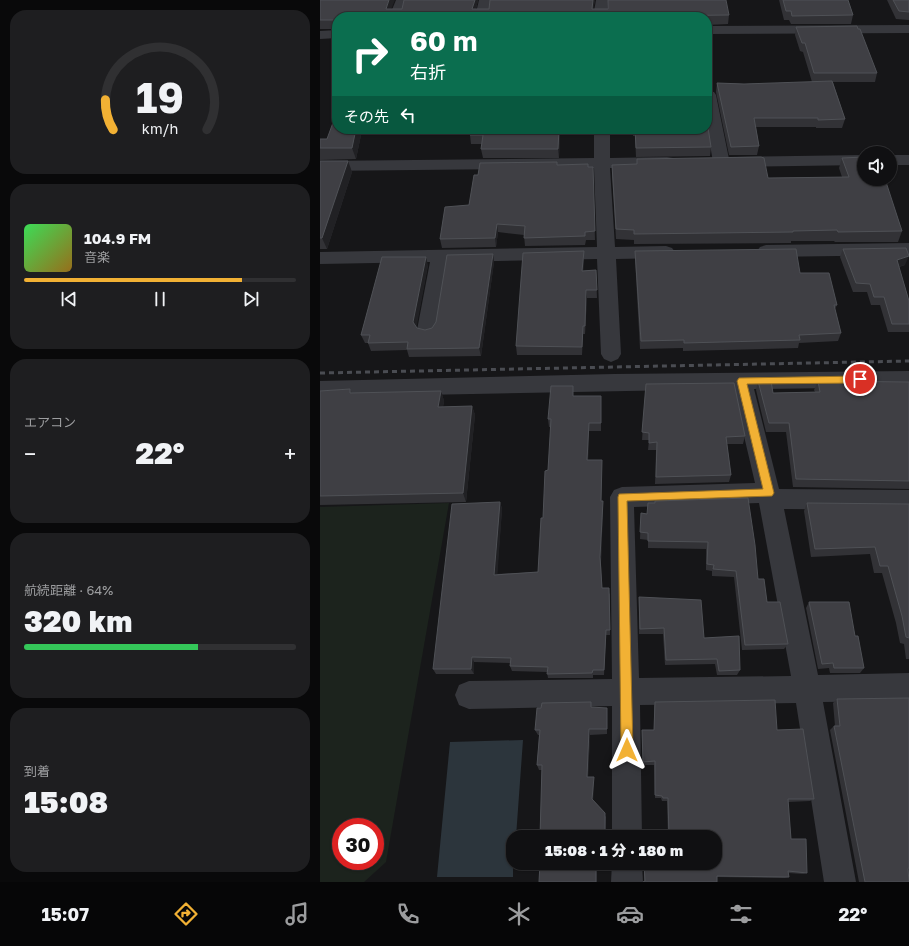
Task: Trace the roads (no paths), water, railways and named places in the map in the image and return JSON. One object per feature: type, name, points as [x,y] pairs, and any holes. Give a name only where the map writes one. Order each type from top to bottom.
[{"type":"street","points":[[398,12],[402,0]]},
{"type":"street","points":[[483,12],[485,0]]},
{"type":"street","points":[[601,12],[602,0]]},
{"type":"street","points":[[712,30],[909,29]]},
{"type":"street","points":[[320,34],[332,34]]},
{"type":"street","points":[[602,134],[611,354]]},
{"type":"street","points":[[711,134],[713,162],[857,160]]},
{"type":"street","points":[[897,160],[909,160]]},
{"type":"street","points":[[320,166],[681,162]]},
{"type":"street","points":[[749,251],[909,249]]},
{"type":"street","points":[[320,258],[606,252],[686,252]]},
{"type":"street","points":[[427,330],[440,256]]},
{"type":"street","points":[[320,389],[909,378]]},
{"type":"street","points":[[742,381],[770,496],[807,689],[840,882]]},
{"type":"street","points":[[627,830],[622,497],[770,496],[909,500]]},
{"type":"street","points":[[469,695],[909,687]]},
{"type":"street","points":[[627,870],[627,882]]},
{"type":"railway","points":[[320,373],[909,361]]}]
